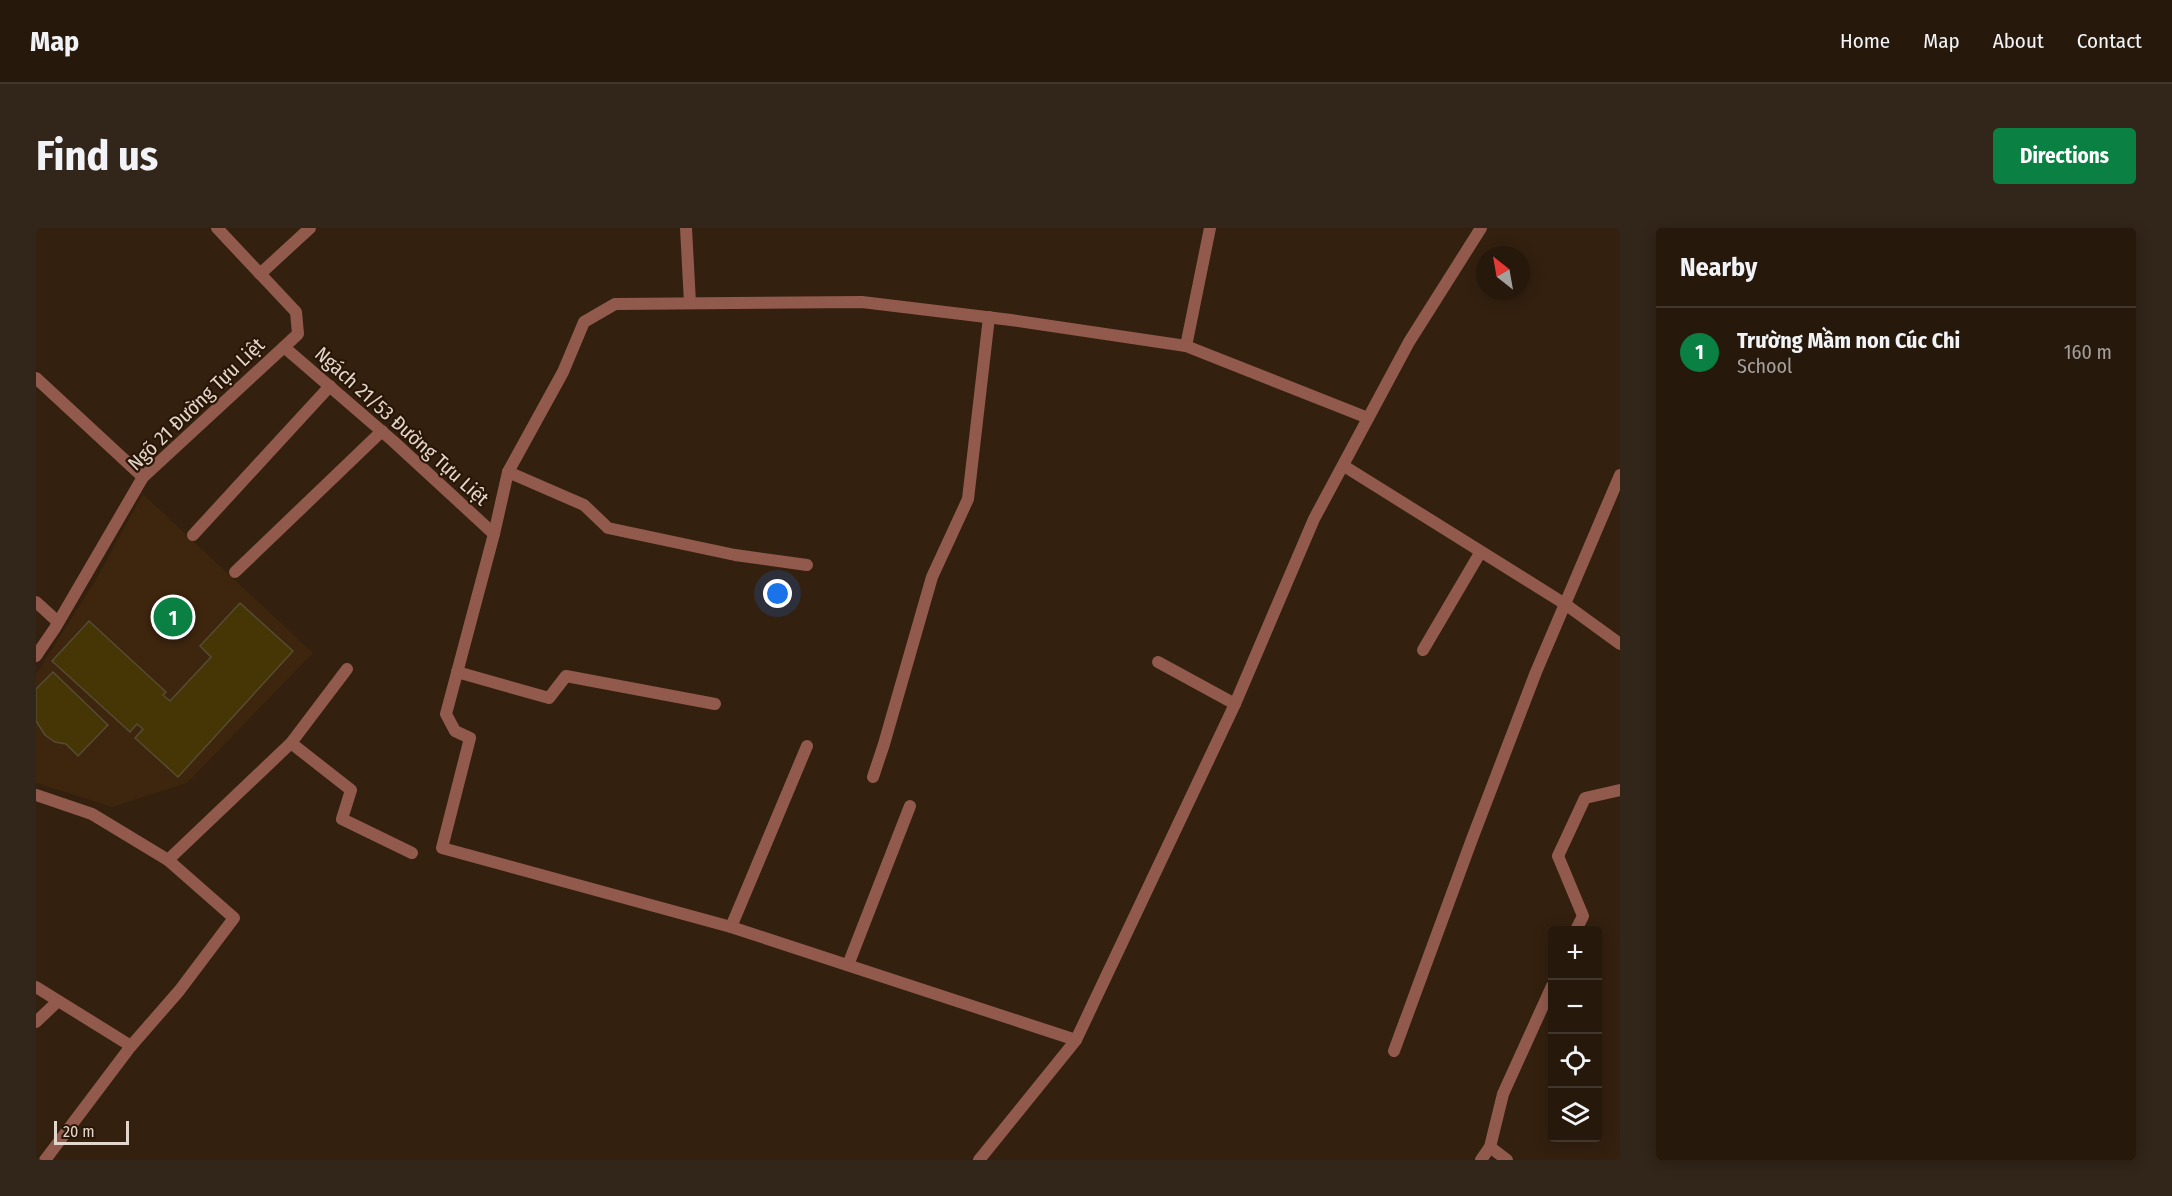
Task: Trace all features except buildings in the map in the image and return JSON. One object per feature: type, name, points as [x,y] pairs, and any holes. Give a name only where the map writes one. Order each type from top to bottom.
[{"type":"street","name":"Ngõ 21 Đường Tựu Liệt","points":[[36,656],[143,477],[298,334],[296,312],[217,228]]},
{"type":"street","points":[[260,274],[310,228]]},
{"type":"street","points":[[686,228],[690,303]]},
{"type":"street","points":[[1186,346],[1210,228]]},
{"type":"street","points":[[979,1160],[1076,1040],[1235,704],[1314,519],[1409,342],[1481,228]]},
{"type":"street","points":[[1076,1040],[731,927],[442,848],[470,738],[455,731],[446,714],[494,534],[508,472],[562,372],[584,322],[615,304],[862,302],[989,317],[1186,346],[1368,418]]},
{"type":"street","points":[[873,777],[932,577],[968,499],[989,317]]},
{"type":"street","name":"Ngách 21/53 Đường Tựu Liệt","points":[[284,347],[381,430],[494,534]]},
{"type":"street","points":[[36,378],[143,477]]},
{"type":"street","points":[[193,535],[330,386]]},
{"type":"street","points":[[235,572],[381,430]]},
{"type":"street","points":[[1344,466],[1565,604],[1620,644]]},
{"type":"street","points":[[508,472],[584,505],[608,528],[735,555],[807,565]]},
{"type":"street","points":[[1394,1052],[1536,672],[1620,476]]},
{"type":"street","points":[[1423,650],[1480,553]]},
{"type":"street","points":[[36,602],[58,622]]},
{"type":"street","points":[[1158,662],[1235,704]]},
{"type":"street","points":[[168,860],[291,743],[347,669]]},
{"type":"street","points":[[457,672],[549,698],[566,676],[715,704]]},
{"type":"street","points":[[291,743],[351,790],[342,819],[412,853]]},
{"type":"street","points":[[731,927],[807,746]]},
{"type":"street","points":[[1578,926],[1583,916],[1558,856],[1585,798],[1620,790]]},
{"type":"street","points":[[36,795],[92,814],[168,860],[234,918],[179,991],[130,1046],[45,1160]]},
{"type":"street","points":[[848,965],[910,806]]},
{"type":"street","points":[[36,987],[130,1046]]},
{"type":"street","points":[[1481,1160],[1490,1147],[1503,1094],[1548,995]]},
{"type":"street","points":[[36,1022],[58,1000]]},
{"type":"street","points":[[1490,1147],[1507,1160]]},
{"type":"shaded area","points":[[143,494],[313,653],[187,783],[112,807],[36,783],[36,674],[95,581]]},
{"type":"place","name":"Trường Mầm non Cúc Chi","points":[[173,617]]}]
